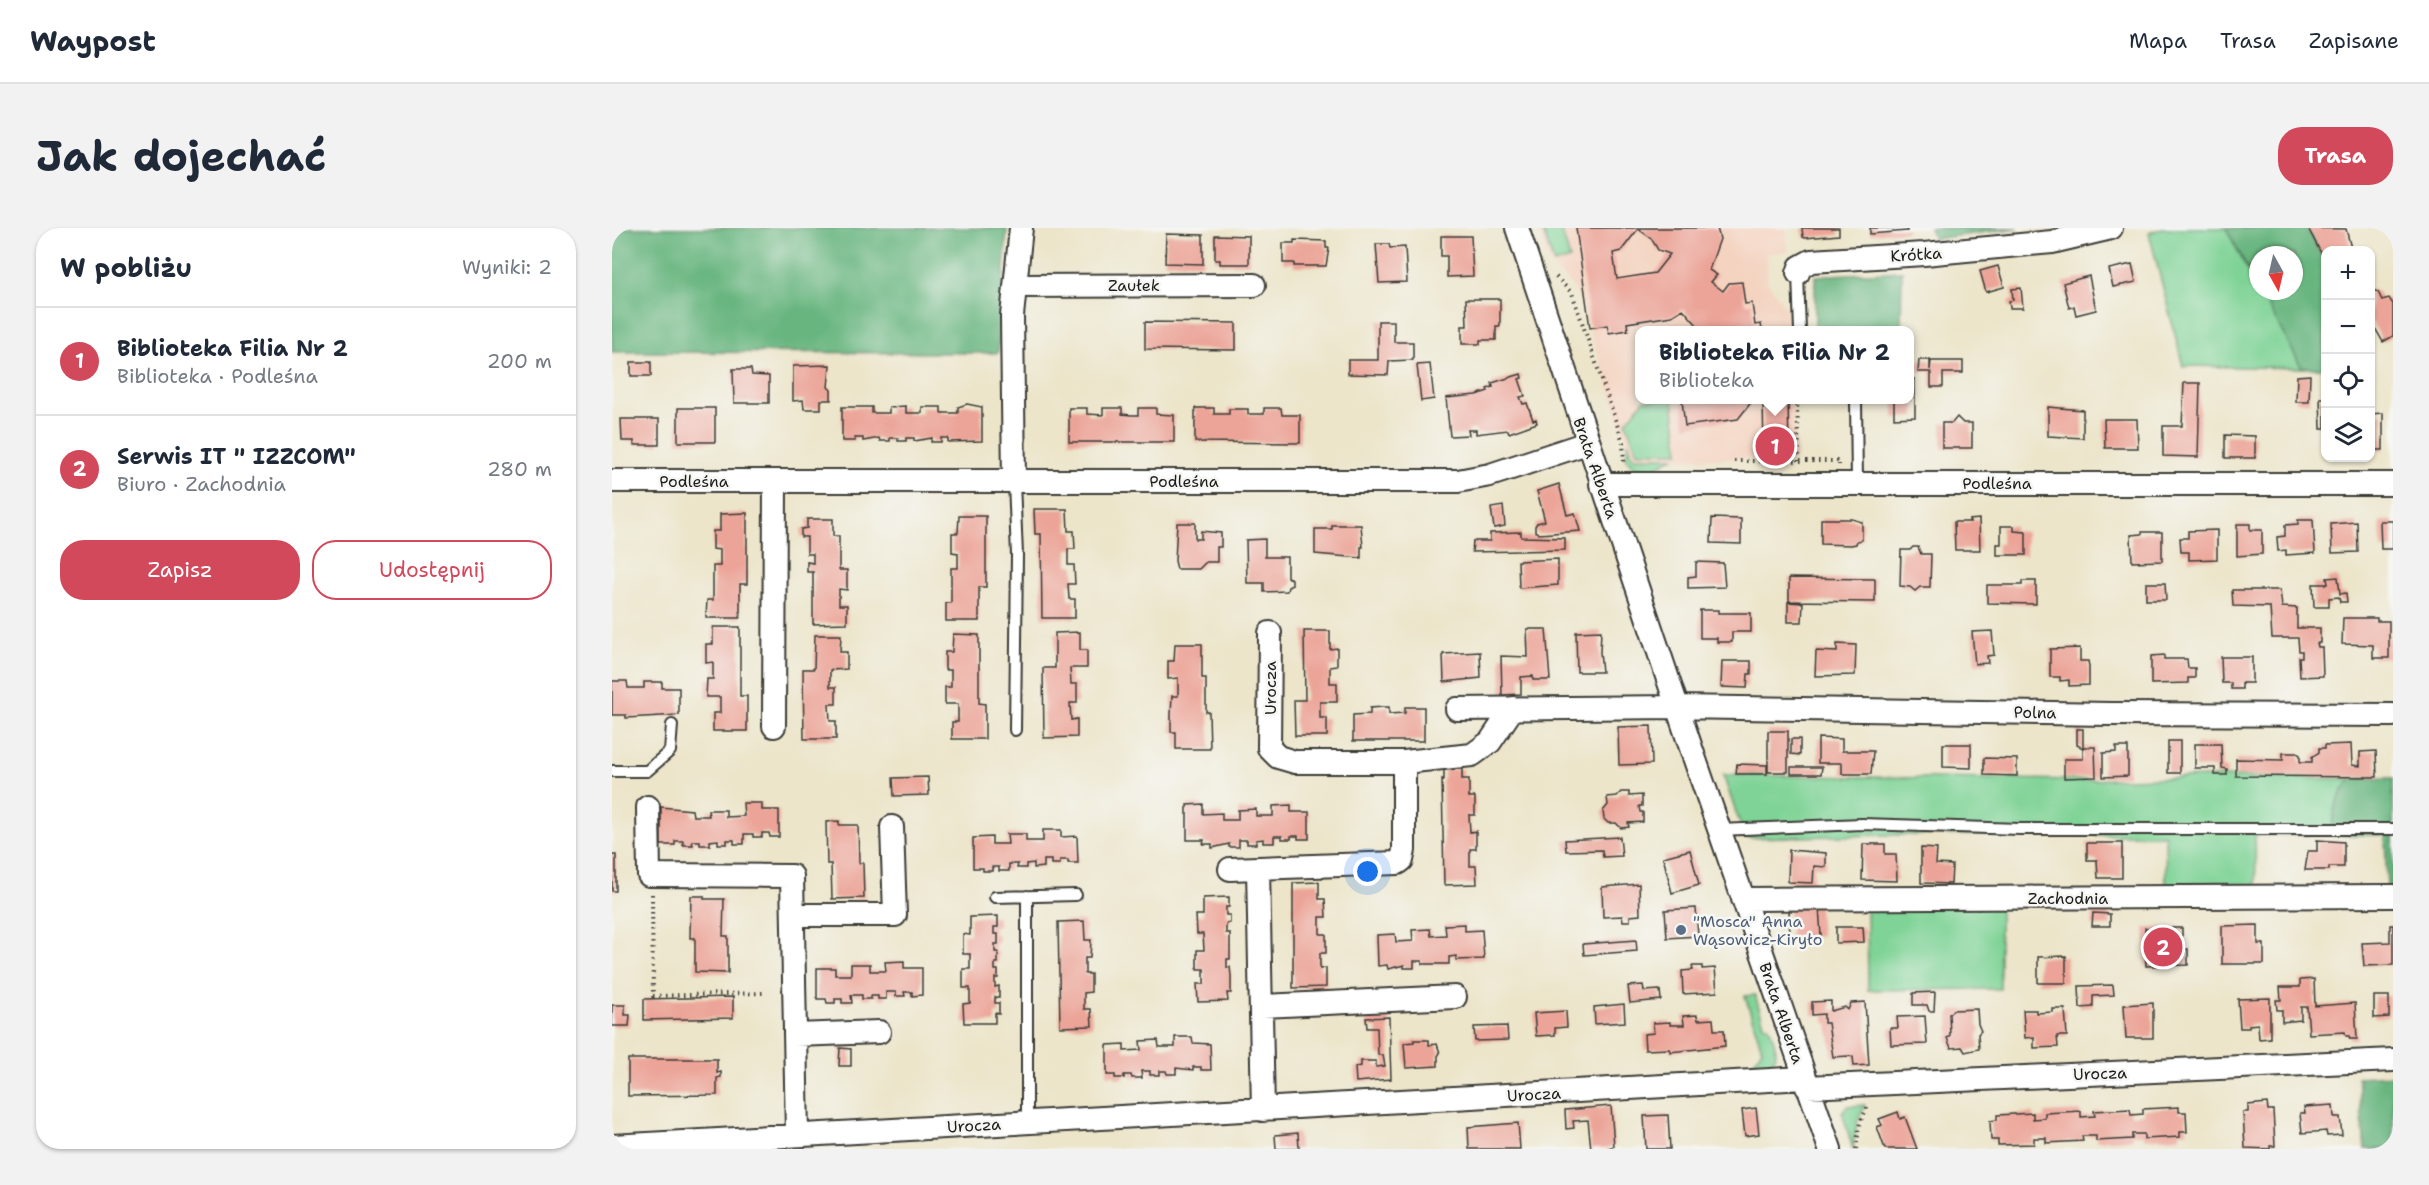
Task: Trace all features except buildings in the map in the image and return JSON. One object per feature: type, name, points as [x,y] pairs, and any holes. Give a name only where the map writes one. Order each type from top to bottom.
[{"type":"street","points":[[1014,482],[1012,315],[1021,228]]},
{"type":"street","name":"Brata Alberta","points":[[1516,228],[1677,707],[1830,1149]]},
{"type":"street","name":"Krótka","points":[[1798,273],[1800,267],[1811,261],[1924,254],[2052,242],[2111,228]]},
{"type":"street","name":"Zaułek","points":[[1015,286],[1254,285]]},
{"type":"street","name":"Podleśna","points":[[612,481],[1458,481],[1490,475],[1587,443]]},
{"type":"street","points":[[774,726],[775,481]]},
{"type":"street","name":"Podleśna","points":[[1601,484],[2393,484]]},
{"type":"street","name":"Urocza","points":[[1270,633],[1269,748],[1278,757],[1295,762],[1404,762],[1473,755],[1490,742],[1513,708]]},
{"type":"street","points":[[1457,709],[1677,707]]},
{"type":"street","name":"Polna","points":[[1677,707],[2110,714],[2393,715]]},
{"type":"street","points":[[1230,869],[1258,870],[1398,863],[1402,860],[1404,850],[1404,762]]},
{"type":"street","points":[[648,807],[649,875],[792,876],[797,1135]]},
{"type":"street","points":[[793,915],[895,915],[892,827]]},
{"type":"street","points":[[1258,870],[1263,1110]]},
{"type":"street","name":"Zachodnia","points":[[1743,899],[2393,896]]},
{"type":"street","points":[[1261,1006],[1455,997]]},
{"type":"street","points":[[795,1035],[879,1032]]},
{"type":"street","name":"Urocza","points":[[612,1146],[1806,1082],[2393,1060]]},
{"type":"lane","points":[[1798,273],[1800,326]]},
{"type":"lane","points":[[1856,404],[1857,483]]},
{"type":"lane","points":[[1014,482],[1017,555],[1015,730]]},
{"type":"lane","points":[[612,771],[647,771],[670,751],[672,725]]},
{"type":"lane","points":[[1719,830],[1862,824],[2020,829],[2393,829]]},
{"type":"lane","points":[[995,897],[1076,895]]},
{"type":"lane","points":[[1027,896],[1027,1122]]},
{"type":"path","points":[[1797,404],[1799,461]]},
{"type":"path","points":[[649,875],[652,898],[653,996],[763,993]]},
{"type":"path","points":[[1856,1149],[1860,1122],[1871,1101]]},
{"type":"shaded area","points":[[1538,228],[1786,228],[1788,252],[1767,253],[1768,283],[1790,314],[1791,326],[1635,326],[1635,404],[1793,404],[1796,459],[1633,458],[1575,289],[1548,261]]},
{"type":"green space","points":[[612,228],[1007,228],[998,353],[612,352]]},
{"type":"green space","points":[[1542,228],[1561,228],[1570,259],[1554,264]]},
{"type":"green space","points":[[1930,228],[2018,228],[1934,239]]},
{"type":"green space","points":[[2163,228],[2226,228],[2249,273],[2249,300],[2265,300],[2302,368],[2183,366],[2149,233]]},
{"type":"green space","points":[[2226,228],[2306,228],[2321,254],[2321,368],[2302,368],[2265,300],[2303,300],[2303,246],[2249,246],[2249,270]]},
{"type":"green space","points":[[1902,271],[1901,326],[1815,326],[1815,276]]},
{"type":"green space","points":[[1641,404],[1673,404],[1679,452],[1637,452],[1626,422]]},
{"type":"green space","points":[[1628,442],[1633,457],[1674,457],[1654,468],[1635,468],[1626,459]]},
{"type":"green space","points":[[1723,775],[2077,780],[2210,777],[2351,779],[2336,805],[2332,835],[2255,835],[2256,890],[2166,891],[2165,835],[1887,835],[1745,838]]},
{"type":"green space","points":[[2393,778],[2393,889],[2387,889],[2385,835],[2332,835],[2332,826],[2336,805],[2351,779]]},
{"type":"green space","points":[[2000,906],[2000,989],[1868,990],[1867,907]]},
{"type":"green space","points":[[1755,995],[1764,1024],[1769,1026],[1776,1054],[1770,1063],[1754,1067],[1753,1063],[1762,1049],[1745,996]]},
{"type":"green space","points":[[2393,1075],[2393,1149],[2365,1149],[2358,1077]]},
{"type":"green space","points":[[1865,1105],[1857,1123],[1853,1149],[1842,1112],[1847,1106]]},
{"type":"place","name":"Biblioteka Filia Nr 2","points":[[1775,446]]},
{"type":"place","name":"\"Mosca\" Anna Wąsowicz-Kiryło","points":[[1681,930]]},
{"type":"place","name":"Serwis IT \" IZZCOM\"","points":[[2163,947]]}]
